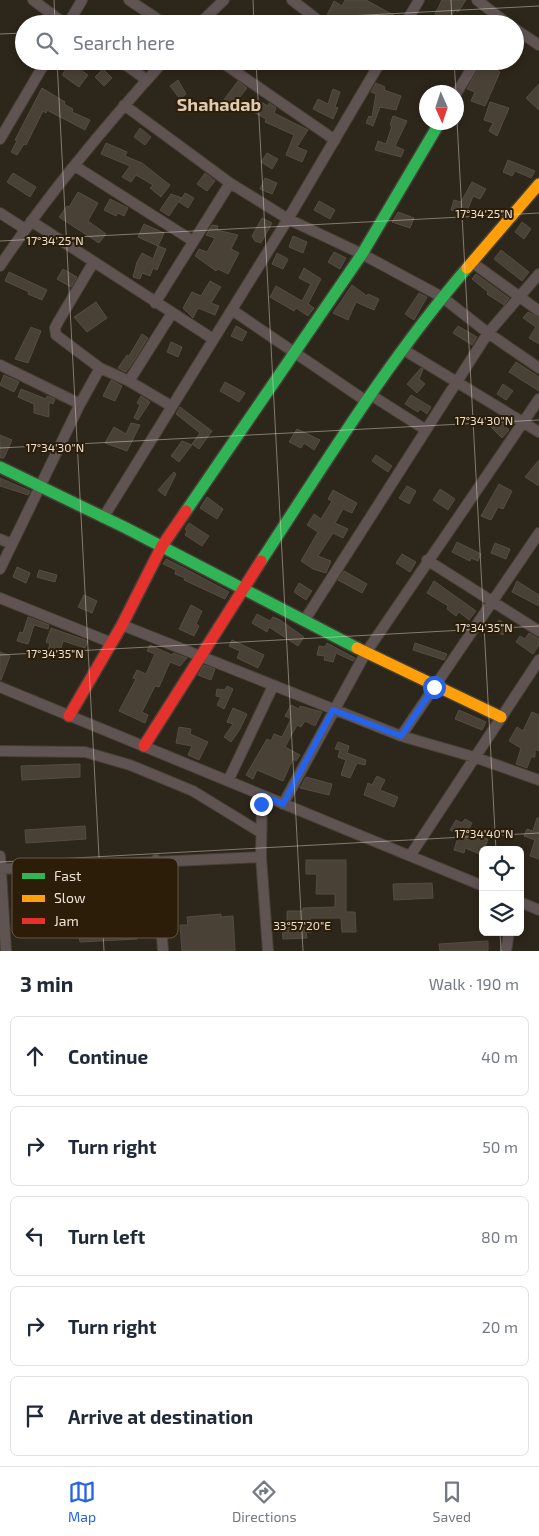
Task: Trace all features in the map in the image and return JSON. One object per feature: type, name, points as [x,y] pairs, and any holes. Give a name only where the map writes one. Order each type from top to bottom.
[{"type":"street","points":[[33,0],[54,15]]},
{"type":"street","points":[[73,15],[82,0]]},
{"type":"street","points":[[129,0],[152,15]]},
{"type":"street","points":[[208,15],[224,0]]},
{"type":"street","points":[[292,0],[311,15]]},
{"type":"street","points":[[411,15],[420,0]]},
{"type":"street","points":[[477,0],[494,15]]},
{"type":"street","points":[[524,35],[539,45]]},
{"type":"street","points":[[0,139],[41,70]]},
{"type":"street","points":[[133,70],[147,80]]},
{"type":"street","points":[[0,266],[28,225],[124,105],[156,70]]},
{"type":"street","points":[[233,70],[335,140]]},
{"type":"street","points":[[103,518],[288,219],[335,140],[373,70]]},
{"type":"street","points":[[461,85],[471,70]]},
{"type":"street","points":[[124,105],[230,183],[288,219],[362,254],[442,297],[488,333],[539,368]]},
{"type":"street","points":[[69,716],[122,625],[162,546],[362,254],[435,130]]},
{"type":"street","points":[[75,166],[192,241]]},
{"type":"street","points":[[155,303],[230,183]]},
{"type":"street","points":[[144,746],[199,656],[369,398],[442,297],[539,184]]},
{"type":"street","points":[[0,213],[28,225],[93,263],[213,339]]},
{"type":"street","points":[[93,263],[55,328],[56,335],[100,368],[128,381],[171,406]]},
{"type":"street","points":[[473,263],[539,311]]},
{"type":"street","points":[[304,621],[488,333],[539,274]]},
{"type":"street","points":[[232,310],[369,398],[426,430]]},
{"type":"street","points":[[128,381],[172,313]]},
{"type":"street","points":[[404,350],[539,432]]},
{"type":"street","points":[[0,365],[80,404]]},
{"type":"street","points":[[0,569],[80,404],[100,368]]},
{"type":"street","points":[[283,804],[365,654],[427,560],[539,399]]},
{"type":"street","points":[[0,467],[162,546],[365,654],[501,717]]},
{"type":"street","points":[[401,736],[539,533]]},
{"type":"street","points":[[0,540],[12,544]]},
{"type":"street","points":[[427,560],[539,631]]},
{"type":"street","points":[[0,598],[112,643]]},
{"type":"street","points":[[122,625],[401,736],[474,757],[539,780]]},
{"type":"street","points":[[410,856],[539,660]]},
{"type":"street","points":[[228,781],[273,686]]},
{"type":"street","points":[[0,687],[479,884]]},
{"type":"street","points":[[0,751],[85,752],[130,765],[193,791],[260,832]]},
{"type":"street","points":[[262,795],[260,832],[268,951]]},
{"type":"street","points":[[0,856],[6,951]]},
{"type":"street","points":[[178,859],[261,856]]},
{"type":"street","points":[[524,904],[539,910]]},
{"type":"street","points":[[506,951],[508,936]]},
{"type":"street","points":[[162,938],[163,951]]},
{"type":"building","points":[[345,0],[366,0],[393,15],[327,15],[334,1],[342,6]]},
{"type":"building","points":[[442,0],[466,0],[458,12],[455,10],[452,15],[435,14]]},
{"type":"building","points":[[65,70],[80,70],[88,75],[79,87],[62,75]]},
{"type":"building","points":[[104,70],[112,78],[104,86],[95,77]]},
{"type":"building","points":[[478,70],[498,70],[500,72],[485,106],[471,101],[475,92],[467,89]]},
{"type":"building","points":[[178,80],[186,94],[180,99],[170,86]]},
{"type":"building","points":[[238,81],[247,88],[232,107],[223,101]]},
{"type":"building","points":[[376,83],[385,87],[384,90],[401,96],[396,110],[380,107],[373,126],[366,123],[369,116],[372,117],[376,94],[371,92]]},
{"type":"building","points":[[539,84],[539,110],[526,98]]},
{"type":"building","points":[[42,88],[65,102],[64,104],[73,109],[72,112],[90,120],[85,130],[47,110],[46,113],[43,111],[26,145],[24,144],[17,155],[11,152],[17,141],[15,140]]},
{"type":"building","points":[[333,89],[340,92],[335,107],[338,108],[333,119],[313,109],[318,99],[328,104]]},
{"type":"building","points":[[257,100],[268,106],[269,103],[276,108],[274,113],[308,130],[297,147],[307,151],[302,162],[286,155],[294,135],[265,122],[266,119],[250,110]]},
{"type":"building","points":[[490,102],[509,108],[497,136],[489,131],[493,123],[484,120]]},
{"type":"building","points":[[393,116],[407,121],[395,146],[404,150],[401,157],[375,150],[378,141],[386,144]]},
{"type":"building","points":[[140,128],[151,137],[145,145],[134,137]]},
{"type":"building","points":[[106,143],[127,152],[125,156],[142,163],[170,185],[161,197],[150,188],[153,185],[136,175],[131,182],[122,177],[130,166],[101,154]]},
{"type":"building","points":[[267,153],[278,159],[272,169],[261,162]]},
{"type":"building","points":[[508,160],[535,171],[531,178],[515,171],[512,176],[503,172]]},
{"type":"building","points":[[13,173],[36,187],[30,197],[7,182]]},
{"type":"building","points":[[205,173],[215,181],[207,191],[197,184]]},
{"type":"building","points":[[265,178],[277,183],[272,194],[260,189]]},
{"type":"building","points":[[472,182],[486,189],[480,199],[473,196],[466,214],[451,210],[454,200],[461,202]]},
{"type":"building","points":[[78,192],[98,203],[88,221],[106,234],[99,243],[59,217],[67,206],[69,207]]},
{"type":"building","points":[[185,193],[194,198],[188,208],[179,202],[181,198],[169,216],[160,210],[171,194],[182,198]]},
{"type":"building","points":[[110,199],[128,208],[124,216],[118,213],[116,216],[104,210]]},
{"type":"building","points":[[319,201],[335,210],[330,219],[314,210]]},
{"type":"building","points":[[398,212],[414,218],[410,228],[392,222]]},
{"type":"building","points":[[262,218],[272,223],[261,243],[255,241],[252,236]]},
{"type":"building","points":[[522,222],[531,229],[524,239],[515,232]]},
{"type":"building","points":[[144,224],[164,233],[158,246],[138,237]]},
{"type":"building","points":[[212,225],[218,226],[217,230],[238,235],[231,249],[239,253],[228,274],[218,269],[216,271],[195,256],[199,249],[207,252],[215,238],[206,235]]},
{"type":"building","points":[[293,236],[307,242],[303,253],[289,247]]},
{"type":"building","points":[[158,246],[166,249],[157,270],[153,268],[150,276],[142,273],[140,279],[133,277],[137,262],[142,253],[153,259]]},
{"type":"building","points":[[501,250],[529,272],[522,281],[494,259]]},
{"type":"building","points":[[334,252],[346,258],[340,269],[328,262]]},
{"type":"building","points":[[277,253],[288,259],[283,269],[272,264]]},
{"type":"building","points":[[304,268],[321,279],[308,304],[314,308],[308,316],[296,308],[294,311],[270,297],[276,286],[302,301],[311,284],[299,278]]},
{"type":"building","points":[[63,269],[77,277],[71,287],[57,279]]},
{"type":"building","points":[[9,272],[47,290],[42,300],[5,281]]},
{"type":"building","points":[[476,274],[509,298],[504,305],[487,294],[488,292],[472,279]]},
{"type":"building","points":[[210,281],[221,287],[211,303],[219,306],[215,315],[198,308],[193,318],[183,308],[192,292],[201,296]]},
{"type":"building","points":[[352,285],[367,296],[368,294],[379,299],[374,310],[356,302],[348,320],[333,313]]},
{"type":"building","points":[[419,293],[427,297],[414,320],[405,314]]},
{"type":"building","points":[[96,302],[107,318],[87,332],[74,317]]},
{"type":"building","points":[[528,312],[539,318],[539,344],[529,338],[536,327],[523,318]]},
{"type":"building","points":[[236,326],[247,332],[242,341],[231,336]]},
{"type":"building","points":[[458,326],[477,337],[472,345],[453,333]]},
{"type":"building","points":[[31,327],[41,331],[28,363],[15,359]]},
{"type":"building","points":[[142,334],[148,338],[126,372],[118,368],[127,355],[129,356]]},
{"type":"building","points":[[171,342],[182,347],[178,357],[167,352]]},
{"type":"building","points":[[516,362],[539,377],[539,391],[509,372]]},
{"type":"building","points":[[421,368],[423,369],[419,379],[425,384],[417,393],[407,384]]},
{"type":"building","points":[[4,375],[19,382],[14,392],[0,385]]},
{"type":"building","points":[[111,380],[122,386],[115,401],[103,396]]},
{"type":"building","points":[[225,382],[245,393],[239,402],[220,391]]},
{"type":"building","points":[[503,384],[513,391],[506,400],[497,394]]},
{"type":"building","points":[[21,389],[46,399],[47,396],[55,399],[53,404],[49,402],[49,417],[34,413],[34,404],[18,397]]},
{"type":"building","points":[[411,395],[431,407],[427,414],[420,409],[418,412],[405,404]]},
{"type":"building","points":[[141,396],[150,402],[138,420],[134,418],[140,405],[137,403]]},
{"type":"building","points":[[180,407],[212,431],[199,449],[192,444],[200,433],[176,414]]},
{"type":"building","points":[[498,418],[509,430],[502,438],[490,426]]},
{"type":"building","points":[[131,423],[140,425],[127,451],[105,443],[114,427],[126,434]]},
{"type":"building","points":[[297,429],[320,440],[314,450],[304,443],[301,448],[289,442]]},
{"type":"building","points":[[0,435],[12,440],[4,458],[0,458]]},
{"type":"building","points":[[182,441],[192,445],[179,462],[171,456]]},
{"type":"building","points":[[376,455],[392,466],[388,472],[372,461]]},
{"type":"building","points":[[539,460],[539,486],[525,477]]},
{"type":"building","points":[[174,472],[176,474],[165,496],[158,490]]},
{"type":"building","points":[[0,478],[30,491],[28,495],[0,486]]},
{"type":"building","points":[[499,484],[512,491],[503,509],[498,507],[491,520],[481,516]]},
{"type":"building","points":[[407,486],[416,491],[409,504],[399,498]]},
{"type":"building","points":[[440,489],[455,499],[448,510],[433,500]]},
{"type":"building","points":[[333,490],[357,503],[352,513],[343,509],[335,523],[348,529],[343,538],[333,533],[318,556],[331,561],[326,573],[313,569],[301,561],[318,532],[307,525],[314,514],[321,519],[332,501],[328,499]]},
{"type":"building","points":[[207,497],[223,509],[217,519],[200,508]]},
{"type":"building","points":[[189,523],[209,536],[202,546],[185,535],[187,531],[185,529]]},
{"type":"building","points":[[457,542],[481,554],[478,561],[471,558],[470,561],[452,552]]},
{"type":"building","points":[[495,543],[510,549],[506,559],[491,553]]},
{"type":"building","points":[[402,554],[416,562],[410,572],[396,563]]},
{"type":"building","points":[[166,559],[229,592],[225,599],[175,574],[176,570],[163,564]]},
{"type":"building","points":[[17,567],[30,573],[26,583],[13,577]]},
{"type":"building","points":[[39,570],[57,575],[55,582],[37,577]]},
{"type":"building","points":[[344,571],[367,584],[362,593],[338,580]]},
{"type":"building","points":[[434,581],[476,611],[469,620],[459,612],[456,616],[447,609],[448,606],[427,593]]},
{"type":"building","points":[[517,581],[539,595],[539,606],[512,592]]},
{"type":"building","points":[[299,583],[312,591],[306,600],[294,592]]},
{"type":"building","points":[[84,595],[97,601],[92,613],[78,607]]},
{"type":"building","points":[[191,605],[202,611],[196,624],[199,626],[194,636],[179,629]]},
{"type":"building","points":[[257,614],[270,621],[273,617],[280,620],[304,637],[298,646],[269,627],[267,632],[252,623]]},
{"type":"building","points":[[28,617],[49,625],[48,629],[34,625],[28,644],[17,641],[20,632],[23,633]]},
{"type":"building","points":[[499,620],[509,626],[503,635],[493,630]]},
{"type":"building","points":[[51,628],[88,641],[85,648],[63,641],[59,656],[47,653],[50,644],[46,642]]},
{"type":"building","points":[[529,633],[539,639],[539,645],[533,654],[516,642],[520,636],[525,639]]},
{"type":"building","points":[[232,640],[264,655],[258,668],[237,658],[240,651],[229,646]]},
{"type":"building","points":[[327,643],[355,658],[353,661],[336,653],[333,662],[324,660],[325,656],[317,655],[319,646],[325,647]]},
{"type":"building","points":[[415,643],[447,654],[444,660],[413,650]]},
{"type":"building","points":[[150,645],[172,655],[173,653],[187,658],[180,666],[170,662],[159,687],[155,686],[142,712],[148,715],[145,723],[119,711],[136,679],[133,678],[137,670],[146,674],[155,654],[147,651]]},
{"type":"building","points":[[0,652],[10,656],[1,680],[0,680]]},
{"type":"building","points":[[204,665],[215,669],[211,680],[198,675]]},
{"type":"building","points":[[227,686],[233,689],[224,709],[217,705],[221,697],[216,696],[217,689],[225,690]]},
{"type":"building","points":[[291,705],[299,709],[300,706],[322,712],[315,726],[305,721],[301,727],[297,725],[285,747],[300,755],[296,761],[293,759],[283,781],[257,770],[253,779],[246,775],[267,739],[271,741],[274,734],[282,737],[291,719],[285,716]]},
{"type":"building","points":[[233,708],[247,714],[231,742],[224,737],[233,724],[227,722]]},
{"type":"building","points":[[459,710],[486,722],[482,730],[455,719]]},
{"type":"building","points":[[532,712],[539,715],[539,751],[535,749],[535,757],[531,757],[527,768],[516,764],[521,748],[509,741],[517,727],[523,731]]},
{"type":"building","points":[[179,727],[191,729],[190,734],[208,742],[199,760],[188,755],[192,746],[176,743]]},
{"type":"building","points":[[338,742],[349,746],[347,753],[366,760],[365,765],[357,763],[350,778],[341,775],[346,760],[338,757],[340,750],[335,749]]},
{"type":"building","points":[[80,764],[80,777],[22,780],[21,766]]},
{"type":"building","points":[[377,776],[385,780],[380,790],[398,797],[394,807],[364,795],[368,783],[372,785]]},
{"type":"building","points":[[306,777],[332,784],[329,795],[300,788]]},
{"type":"building","points":[[537,818],[539,818],[539,859],[530,856],[535,840],[524,836],[527,829],[533,831]]},
{"type":"building","points":[[465,819],[472,823],[468,831],[488,839],[485,846],[479,846],[479,854],[465,848],[464,853],[454,850],[459,834],[450,830],[456,820],[462,823]]},
{"type":"building","points":[[85,826],[86,839],[26,843],[25,830]]},
{"type":"building","points":[[306,860],[346,860],[346,912],[355,912],[356,932],[342,932],[341,918],[310,918],[312,932],[306,932],[307,938],[283,939],[282,928],[287,928],[287,911],[303,911],[303,908],[335,907],[335,894],[316,894],[317,874],[306,874]]},
{"type":"building","points":[[432,883],[433,898],[394,900],[393,884]]},
{"type":"building","points":[[221,914],[221,917],[233,916],[235,951],[182,951],[180,925],[188,925],[187,917]]},
{"type":"building","points":[[79,938],[137,939],[80,942]]},
{"type":"building","points":[[488,941],[488,951],[440,951],[439,944]]},
{"type":"traffic: fast","points":[[186,511],[362,254],[435,130]]},
{"type":"traffic: fast","points":[[261,561],[334,449],[411,338],[467,268]]},
{"type":"traffic: fast","points":[[0,467],[126,528],[357,648]]},
{"type":"traffic: slow","points":[[467,268],[539,184]]},
{"type":"traffic: slow","points":[[357,648],[501,717]]},
{"type":"traffic: jam","points":[[69,716],[122,625],[162,546],[186,511]]},
{"type":"traffic: jam","points":[[144,746],[261,561]]},
{"type":"district","name":"Shahadab","points":[[219,105]]},
{"type":"route","points":[[261,804],[262,795],[283,804],[333,710],[401,736],[434,687]]}]
